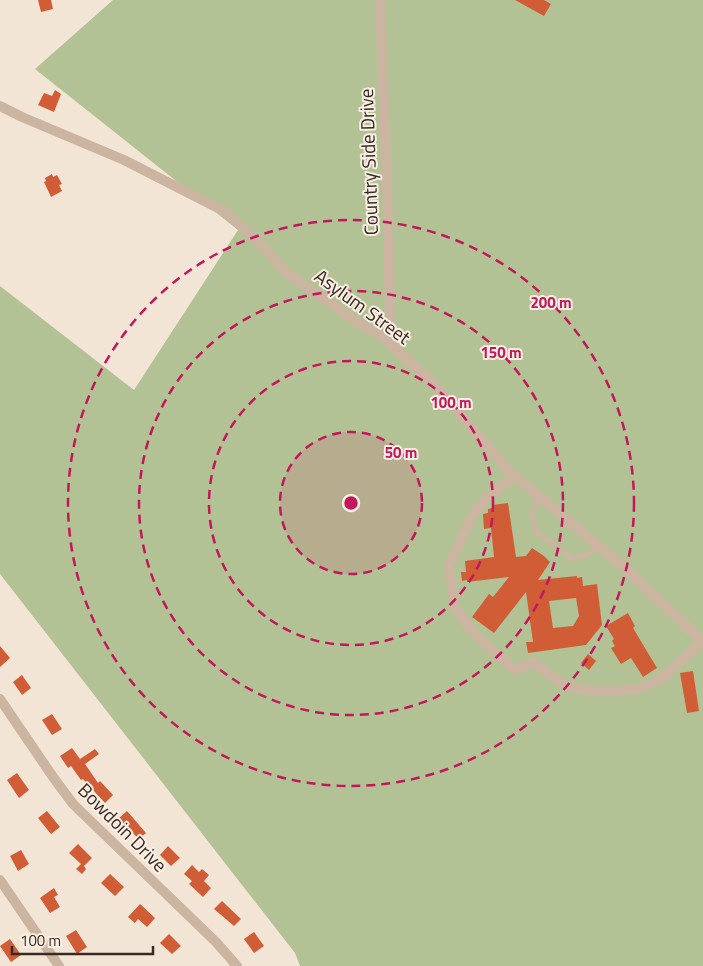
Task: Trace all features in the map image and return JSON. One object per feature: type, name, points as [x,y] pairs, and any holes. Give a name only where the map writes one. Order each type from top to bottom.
[{"type":"street","name":"Country Side Drive","points":[[380,0],[390,322],[399,352]]},
{"type":"street","name":"Asylum Street","points":[[0,106],[124,160],[224,211],[259,242],[288,273],[363,326],[376,332],[399,352],[432,382],[515,476],[626,569],[703,642]]},
{"type":"street","points":[[376,332],[387,328],[390,322]]},
{"type":"street","points":[[515,476],[486,498],[472,516],[449,566],[455,608],[479,639],[516,670],[534,662],[549,675],[572,688],[603,691],[637,689],[660,680],[703,642]]},
{"type":"street","name":"Bowdoin Drive","points":[[0,699],[73,804],[220,946],[238,966]]},
{"type":"street","points":[[0,880],[59,966]]},
{"type":"lane","points":[[539,496],[532,515],[537,532],[574,559],[585,556],[599,547]]},
{"type":"green space","points":[[113,0],[703,0],[703,966],[300,966],[295,953],[0,574],[0,286],[134,390],[238,230],[35,69]]},
{"type":"building","points":[[38,0],[51,0],[53,9],[41,12]]},
{"type":"building","points":[[515,0],[544,0],[551,4],[544,16]]},
{"type":"building","points":[[55,90],[61,94],[54,112],[38,105],[44,93],[52,96]]},
{"type":"building","points":[[52,174],[53,177],[57,175],[62,184],[59,185],[62,191],[51,197],[44,182],[46,181],[45,178]]},
{"type":"building","points":[[508,503],[516,557],[526,556],[532,548],[550,562],[538,580],[577,576],[577,578],[582,577],[583,586],[597,584],[602,625],[586,645],[528,653],[526,642],[533,642],[526,592],[494,633],[472,617],[489,594],[493,597],[509,577],[462,581],[461,572],[466,572],[465,561],[494,557],[491,528],[484,529],[483,514],[488,513],[488,509],[492,508],[492,505]],"holes":[[[576,598],[579,616],[573,626],[553,628],[549,601]]]},
{"type":"building","points":[[628,613],[635,626],[633,628],[657,668],[643,677],[631,658],[621,664],[611,648],[615,646],[612,641],[614,639],[606,626]]},
{"type":"building","points":[[0,646],[10,658],[0,667]]},
{"type":"building","points":[[588,654],[596,661],[589,670],[581,663]]},
{"type":"building","points":[[693,671],[699,711],[687,713],[680,673]]},
{"type":"building","points":[[22,675],[31,688],[22,695],[13,682]]},
{"type":"building","points":[[52,714],[62,729],[52,735],[42,720]]},
{"type":"building","points":[[72,748],[80,759],[95,749],[99,754],[85,764],[98,783],[100,781],[113,795],[105,803],[83,779],[81,780],[71,766],[68,768],[60,756]]},
{"type":"building","points":[[17,773],[29,790],[19,798],[7,780]]},
{"type":"building","points":[[47,811],[60,827],[51,834],[38,818]]},
{"type":"building","points":[[127,811],[146,833],[139,839],[118,819]]},
{"type":"building","points":[[78,844],[92,858],[84,866],[86,869],[82,874],[76,869],[81,864],[69,853]]},
{"type":"building","points":[[168,846],[180,858],[171,866],[160,855]]},
{"type":"building","points":[[21,850],[29,864],[18,871],[10,856]]},
{"type":"building","points":[[192,865],[199,872],[202,869],[209,875],[204,881],[211,888],[203,897],[189,884],[192,881],[184,874]]},
{"type":"building","points":[[110,874],[124,887],[115,896],[101,883]]},
{"type":"building","points":[[54,888],[58,895],[54,897],[60,907],[50,913],[40,898]]},
{"type":"building","points":[[222,901],[241,919],[234,926],[214,909]]},
{"type":"building","points":[[140,904],[155,918],[147,927],[138,919],[135,923],[128,917]]},
{"type":"building","points":[[76,930],[87,947],[77,954],[66,936]]},
{"type":"building","points":[[254,932],[264,946],[254,953],[244,939]]},
{"type":"building","points":[[169,934],[181,946],[172,954],[160,943]]},
{"type":"building","points":[[10,939],[21,955],[11,962],[0,946]]}]
